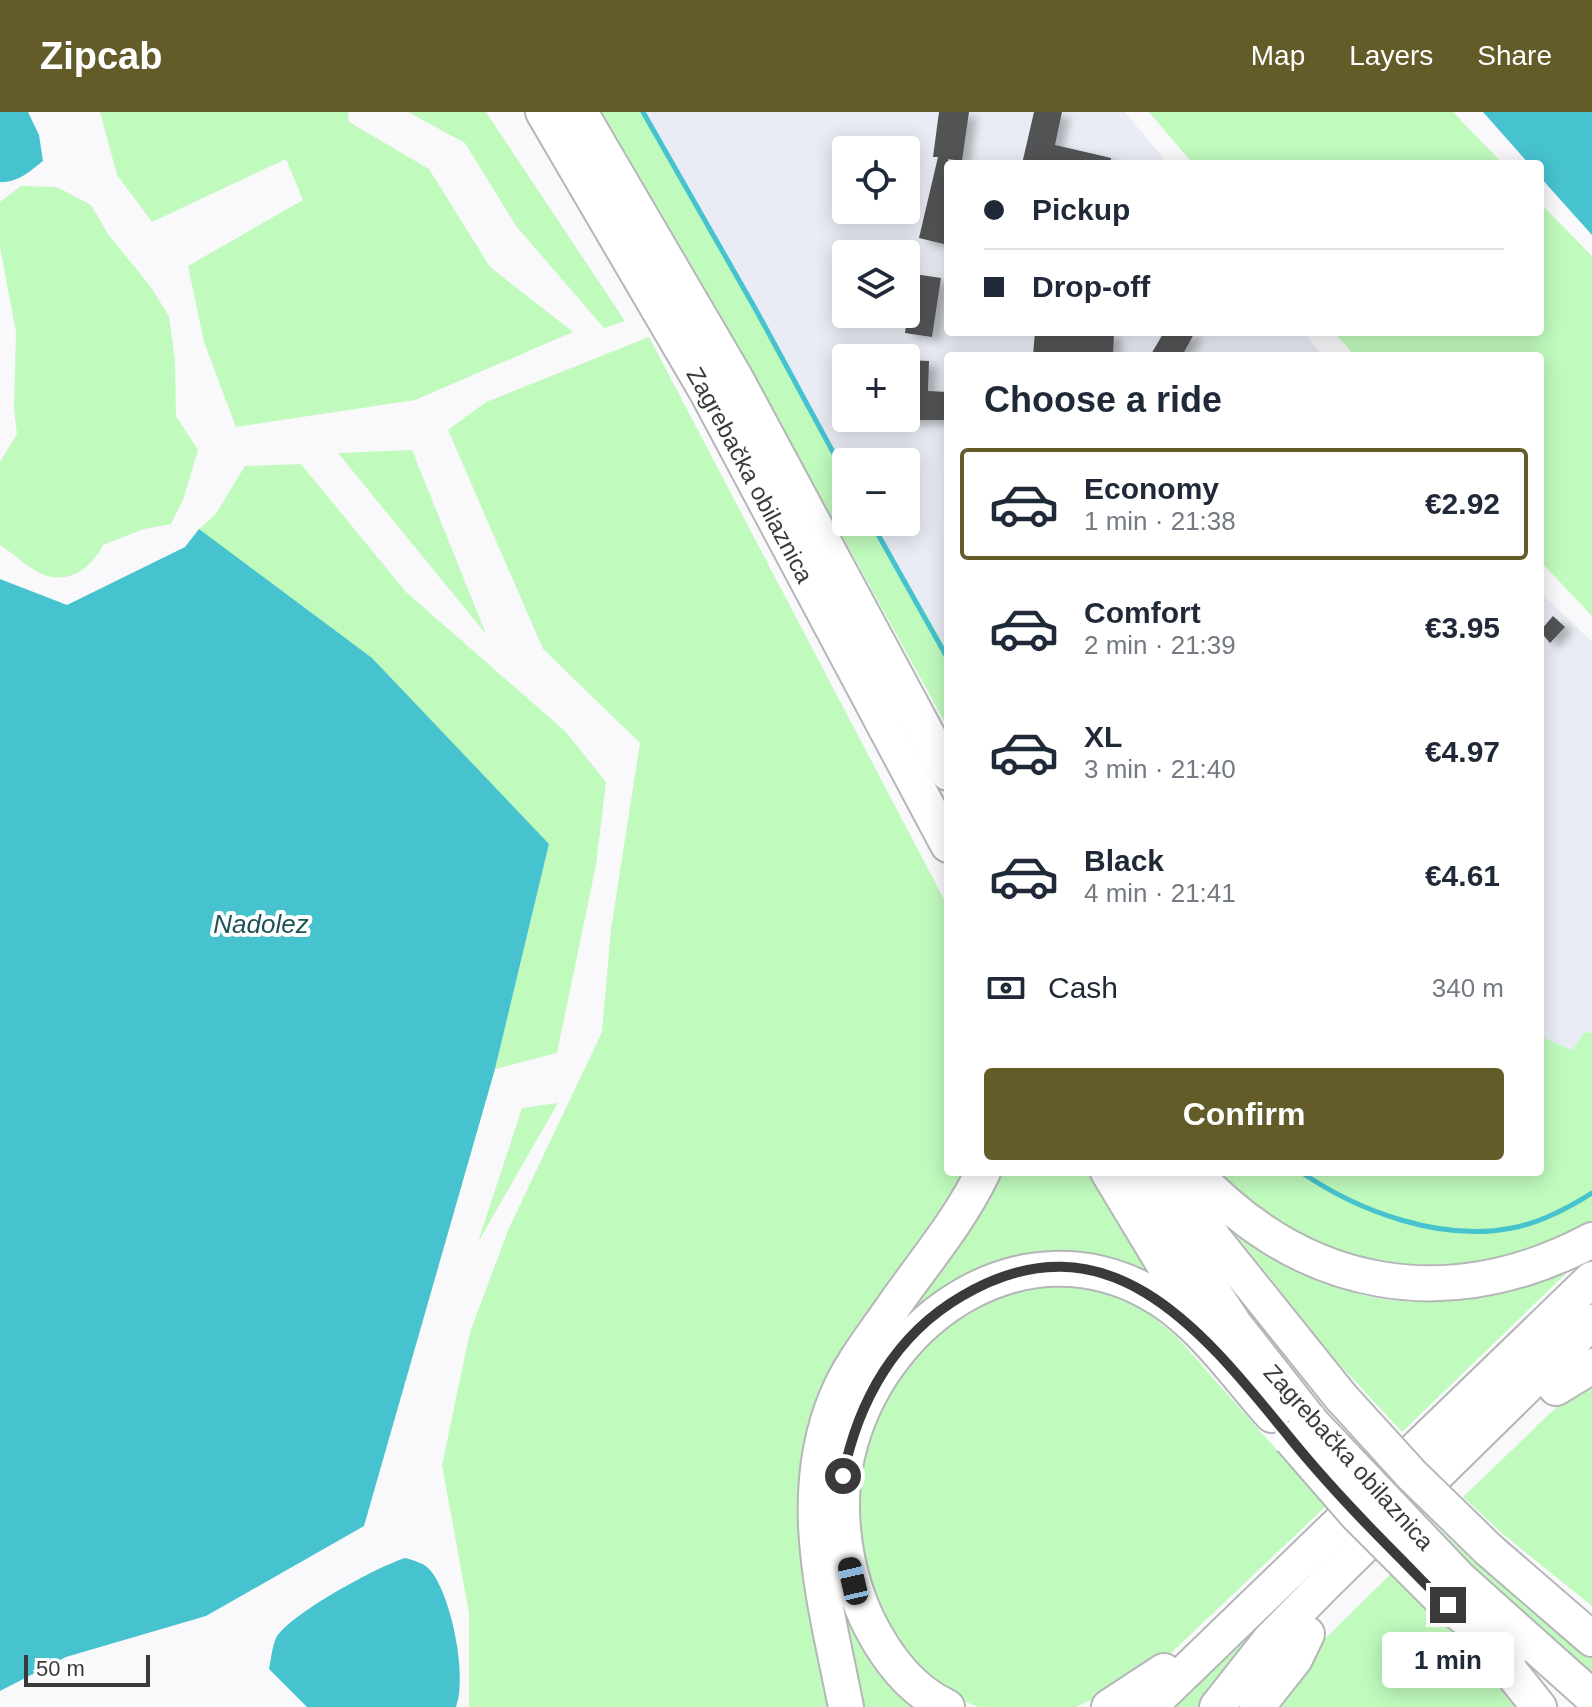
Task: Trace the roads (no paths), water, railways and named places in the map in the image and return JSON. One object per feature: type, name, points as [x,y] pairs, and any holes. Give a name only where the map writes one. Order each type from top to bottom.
[{"type":"highway","name":"Zagrebačka obilaznica","points":[[543,112],[934,782]]},
{"type":"highway","name":"Zagrebačka obilaznica","points":[[580,112],[735,377],[934,782],[944,827]]},
{"type":"highway","points":[[934,782],[928,832],[944,866]]},
{"type":"highway","points":[[846,1707],[829,1623],[815,1524],[818,1469],[825,1435],[837,1394],[895,1304],[957,1220],[981,1176]]},
{"type":"highway","points":[[1110,1176],[1172,1278],[1292,1426],[1357,1515],[1579,1707]]},
{"type":"highway","name":"Zagrebačka obilaznica","points":[[1138,1176],[1235,1325],[1292,1426]]},
{"type":"highway","name":"Zagrebačka obilaznica","points":[[1173,1176],[1215,1240],[1341,1397],[1412,1475],[1489,1550]]},
{"type":"highway","points":[[1198,1176],[1212,1191],[1279,1242],[1340,1271],[1376,1280],[1418,1285],[1494,1278],[1535,1266],[1592,1240]]},
{"type":"highway","points":[[947,1707],[913,1683],[877,1639],[853,1581],[843,1516],[843,1476],[860,1414],[891,1359],[932,1317],[977,1287],[1015,1274],[1052,1268],[1101,1272],[1150,1292],[1173,1308],[1292,1426]]},
{"type":"highway","points":[[1149,1707],[1592,1279]]},
{"type":"highway","points":[[1217,1707],[1269,1641],[1592,1322]]},
{"type":"highway","points":[[1244,1707],[1337,1600],[1592,1353]]},
{"type":"highway","points":[[1556,1388],[1592,1366]]},
{"type":"highway","points":[[1489,1550],[1545,1580],[1592,1614]]},
{"type":"highway","points":[[1489,1550],[1592,1639]]},
{"type":"highway","points":[[1450,1594],[1592,1697]]},
{"type":"highway","points":[[1450,1594],[1539,1707]]},
{"type":"highway","points":[[1257,1707],[1295,1659],[1307,1634]]},
{"type":"highway","points":[[1109,1707],[1162,1671],[1189,1669]]},
{"type":"water","points":[[0,112],[28,112],[39,135],[43,161],[23,176],[6,182],[0,182]]},
{"type":"water","points":[[1483,112],[1592,112],[1592,235],[1544,181],[1544,160],[1525,160]]},
{"type":"water","name":"Nadolez","points":[[199,529],[372,658],[549,844],[495,1069],[364,1526],[206,1616],[66,1657],[0,1691],[0,579],[67,605],[185,547]]},
{"type":"water","points":[[405,1558],[428,1568],[444,1595],[458,1656],[460,1676],[456,1707],[307,1707],[269,1669],[276,1638],[316,1604]]},
{"type":"waterway","points":[[643,112],[832,450]]},
{"type":"waterway","points":[[879,536],[944,652]]},
{"type":"waterway","points":[[1308,1176],[1375,1211],[1430,1227],[1458,1231],[1485,1231],[1533,1223],[1592,1193]]}]
